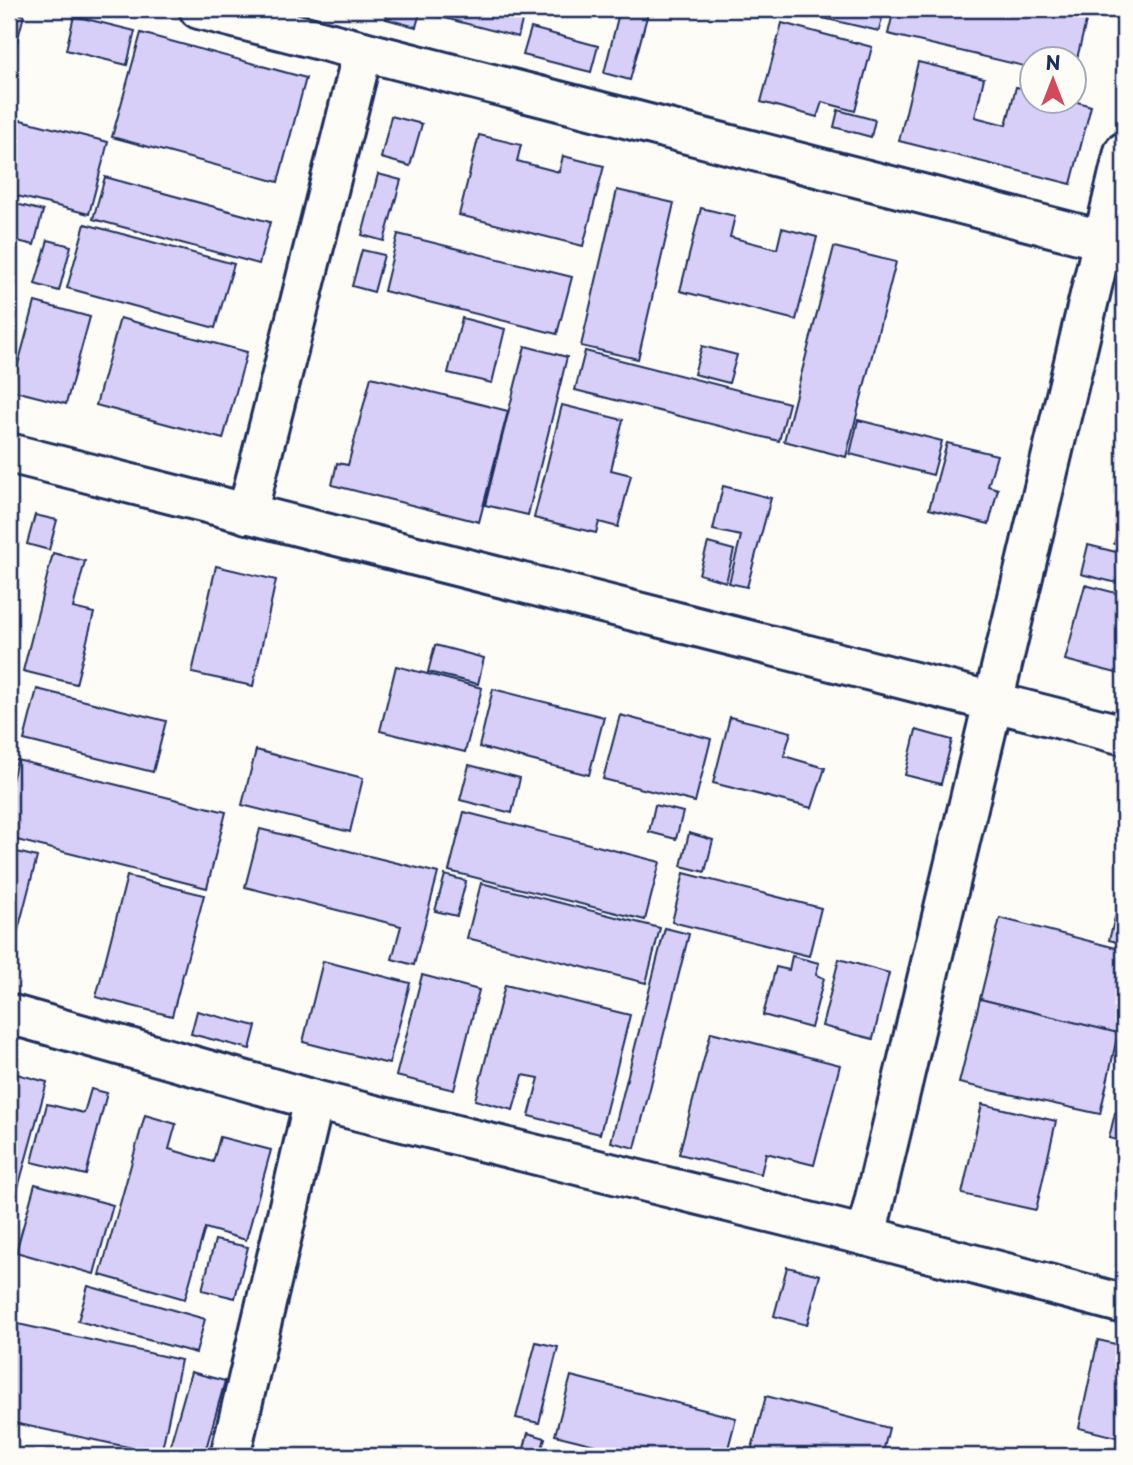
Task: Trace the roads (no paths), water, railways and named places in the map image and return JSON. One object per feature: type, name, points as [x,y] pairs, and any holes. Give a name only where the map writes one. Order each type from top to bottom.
[{"type":"street","points":[[200,9],[1102,240]]},
{"type":"street","points":[[247,514],[363,51]]},
{"type":"street","points":[[866,1236],[1124,152]]},
{"type":"street","points":[[9,453],[1124,735]]},
{"type":"street","points":[[9,1014],[314,1100],[866,1236],[1124,1304]]},
{"type":"street","points":[[230,1456],[314,1100]]}]
